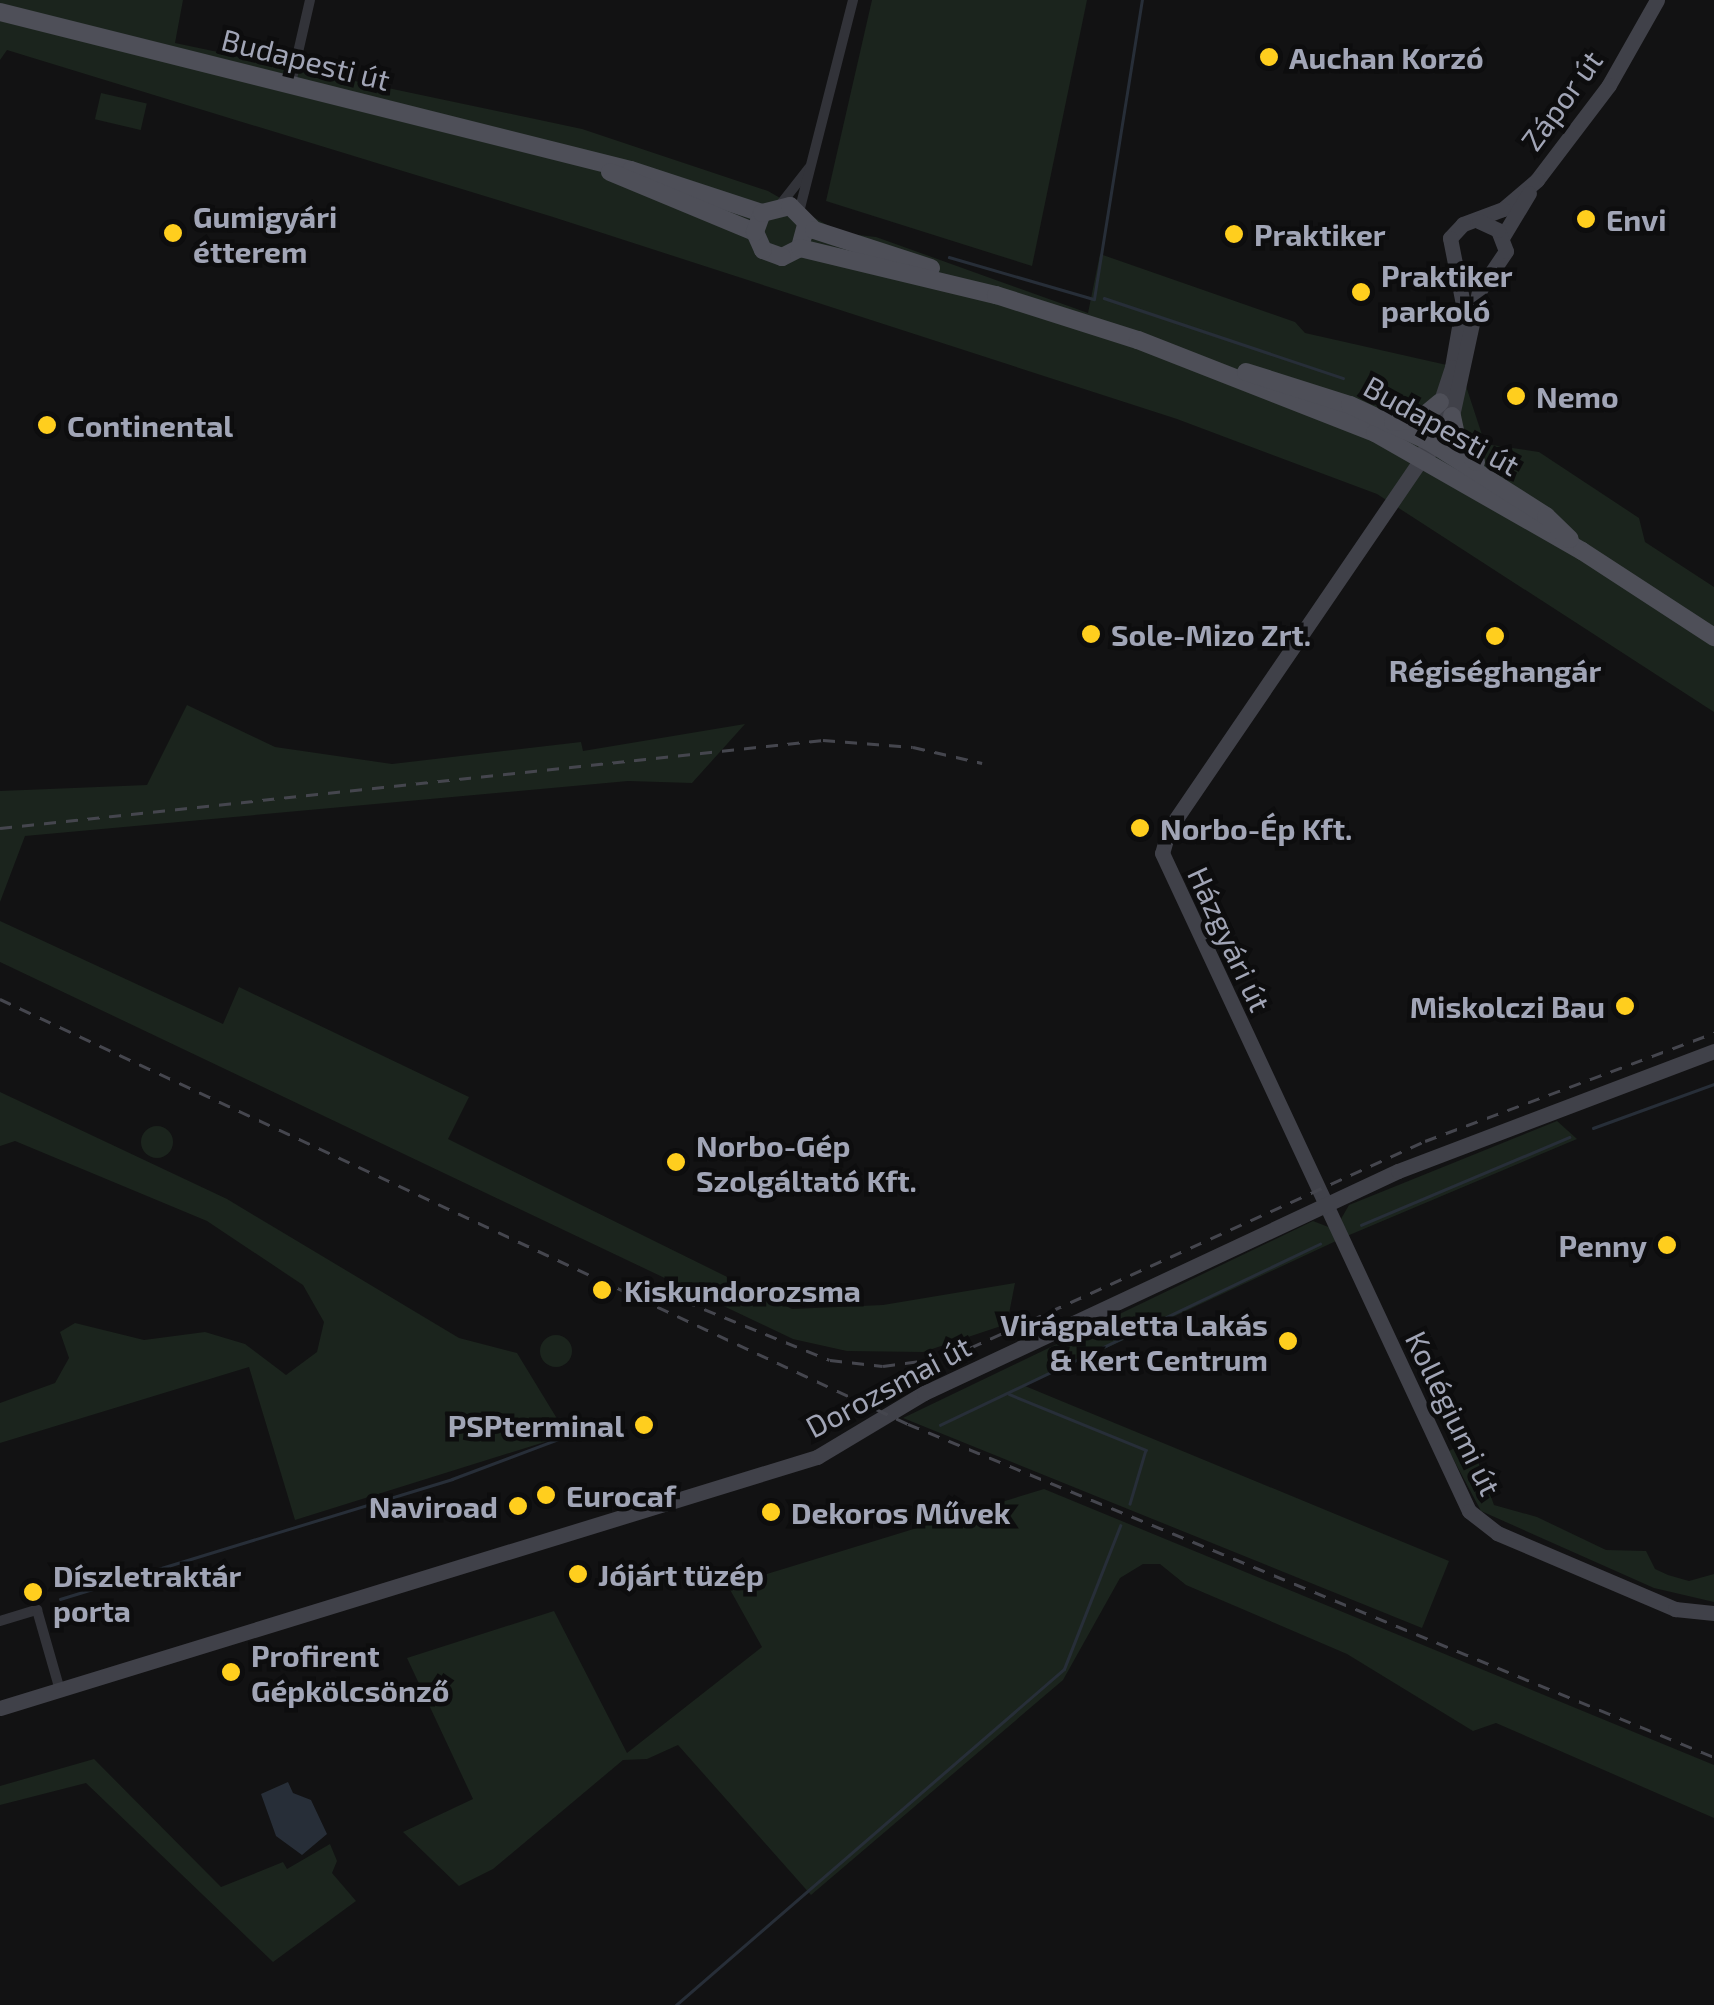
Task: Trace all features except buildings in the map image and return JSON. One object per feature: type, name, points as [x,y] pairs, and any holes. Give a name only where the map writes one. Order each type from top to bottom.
[{"type":"main road","name":"Budapesti út","points":[[0,12],[290,83],[597,164],[762,213]]},
{"type":"main road","name":"Budapesti út","points":[[597,164],[755,232],[772,255],[800,248],[996,295]]},
{"type":"main road","name":"Budapesti út","points":[[780,205],[802,218],[996,295],[1201,362],[1429,448],[1497,484],[1582,551]]},
{"type":"main road","points":[[755,232],[762,213],[780,205]]},
{"type":"main road","points":[[800,248],[802,218]]},
{"type":"main road","name":"Budapesti út","points":[[1201,362],[1280,379],[1389,422],[1714,636]]},
{"type":"main road","points":[[1389,422],[1420,420],[1446,409],[1464,452],[1497,484]]},
{"type":"street","points":[[290,83],[310,0]]},
{"type":"street","points":[[802,218],[853,0]]},
{"type":"street","name":"Zápor út","points":[[1429,448],[1446,409],[1478,291],[1504,260],[1502,236],[1537,180],[1609,85],[1657,0]]},
{"type":"street","points":[[780,205],[796,191],[814,159]]},
{"type":"street","name":"Zápor út","points":[[1446,409],[1463,304],[1450,238],[1463,224],[1480,221],[1537,180]]},
{"type":"street","points":[[1480,221],[1502,236]]},
{"type":"street","points":[[1454,268],[1478,279],[1489,276]]},
{"type":"street","name":"Házgyári út","points":[[1325,1205],[1164,864],[1162,846],[1429,448]]},
{"type":"street","name":"Dorozsmai út","points":[[0,1708],[816,1457],[924,1393],[1325,1205],[1449,1149],[1714,1051]]},
{"type":"street","name":"Kollégiumi út","points":[[1325,1205],[1456,1489],[1477,1520],[1675,1609],[1714,1614]]},
{"type":"street","points":[[0,1621],[37,1610],[60,1690]]},
{"type":"shaded area","points":[[0,0],[183,0],[175,43],[582,129],[768,191],[841,233],[876,237],[1088,313],[1100,254],[1295,322],[1305,333],[1469,370],[1466,386],[1485,444],[1539,452],[1639,518],[1645,542],[1714,587],[1714,712],[1377,494],[1177,419],[553,217],[7,50],[0,60]]},
{"type":"shaded area","points":[[872,0],[1087,0],[1032,266],[826,201]]},
{"type":"shaded area","points":[[101,93],[147,104],[141,130],[95,119]]},
{"type":"shaded area","points":[[187,705],[275,747],[392,764],[581,742],[583,751],[745,724],[692,783],[628,781],[25,836],[0,902],[0,791],[147,785]]},
{"type":"shaded area","points":[[0,921],[223,1024],[239,987],[469,1097],[448,1139],[792,1309],[883,1305],[1015,1283],[1007,1324],[923,1352],[847,1351],[793,1339],[0,962]]},
{"type":"shaded area","points":[[0,1092],[227,1199],[459,1338],[517,1353],[567,1435],[295,1520],[249,1367],[0,1443],[0,1403],[55,1383],[69,1358],[60,1332],[75,1323],[144,1340],[205,1332],[245,1344],[286,1375],[317,1352],[324,1322],[303,1285],[207,1221],[15,1141],[0,1146]]},
{"type":"shaded area","points":[[1557,1121],[1577,1139],[1347,1236],[1341,1219],[1349,1205]]},
{"type":"shaded area","points":[[157,1126],[169,1130],[173,1142],[169,1154],[157,1158],[145,1154],[141,1142],[145,1130]]},
{"type":"shaded area","points":[[1313,1221],[1331,1228],[1336,1241],[1025,1386],[1449,1561],[1422,1628],[903,1418]]},
{"type":"shaded area","points":[[556,1335],[567,1340],[572,1351],[567,1362],[556,1367],[545,1362],[540,1351],[545,1340]]},
{"type":"shaded area","points":[[1470,1440],[1494,1505],[1537,1517],[1606,1550],[1646,1551],[1655,1569],[1668,1575],[1689,1581],[1714,1574],[1714,1602],[1654,1588],[1481,1511],[1449,1451]]},
{"type":"shaded area","points":[[1044,1489],[1714,1765],[1714,1818],[1496,1723],[1473,1731],[1347,1654],[1186,1585],[1160,1564],[1143,1564],[1120,1578],[1063,1680],[811,1895],[678,1745],[647,1759],[623,1760],[493,1869],[459,1886],[403,1832],[473,1799],[407,1658],[554,1611],[627,1753],[762,1647],[728,1586]]},
{"type":"shaded area","points":[[94,1759],[221,1887],[283,1862],[287,1869],[330,1844],[337,1861],[332,1873],[356,1901],[273,1962],[86,1783],[0,1805],[0,1786]]},
{"type":"shaded area","points":[[288,1782],[293,1793],[311,1800],[327,1834],[302,1855],[276,1836],[261,1794]]},
{"type":"waterway","points":[[949,257],[1094,299],[1142,0]]},
{"type":"waterway","points":[[1104,298],[1343,378]]},
{"type":"waterway","points":[[1593,1128],[1714,1084]]},
{"type":"waterway","points":[[1361,1225],[1569,1137]]},
{"type":"waterway","points":[[940,1425],[1320,1244]]},
{"type":"waterway","points":[[1009,1394],[1146,1450],[1130,1504]]},
{"type":"waterway","points":[[60,1599],[452,1479],[564,1437]]},
{"type":"waterway","points":[[676,2005],[1064,1669],[1120,1526]]},
{"type":"railway","points":[[0,828],[823,740],[913,747],[982,763]]},
{"type":"railway","points":[[0,999],[908,1424],[1714,1757]]},
{"type":"railway","points":[[684,1301],[830,1360],[883,1366],[950,1357],[1425,1141],[1714,1033]]},
{"type":"place","name":"Auchan Korzó","points":[[1269,57]]},
{"type":"place","name":"Envi","points":[[1586,219]]},
{"type":"place","name":"Gumigyári étterem","points":[[173,233]]},
{"type":"place","name":"Praktiker","points":[[1234,234]]},
{"type":"place","name":"Praktiker parkoló","points":[[1361,292]]},
{"type":"place","name":"Nemo","points":[[1516,396]]},
{"type":"place","name":"Continental","points":[[47,425]]},
{"type":"place","name":"Sole-Mizo Zrt.","points":[[1091,634]]},
{"type":"place","name":"Régiséghangár","points":[[1495,636]]},
{"type":"place","name":"Norbo-Ép Kft.","points":[[1140,828]]},
{"type":"place","name":"Miskolczi Bau","points":[[1625,1006]]},
{"type":"place","name":"Norbo-Gép Szolgáltató Kft.","points":[[676,1162]]},
{"type":"place","name":"Penny","points":[[1667,1245]]},
{"type":"place","name":"Kiskundorozsma","points":[[602,1290]]},
{"type":"place","name":"Virágpaletta Lakás & Kert Centrum","points":[[1288,1341]]},
{"type":"place","name":"PSPterminal","points":[[644,1425]]},
{"type":"place","name":"Eurocaf","points":[[546,1495]]},
{"type":"place","name":"Naviroad","points":[[518,1506]]},
{"type":"place","name":"Dekoros Művek","points":[[771,1512]]},
{"type":"place","name":"Jójárt tüzép","points":[[578,1574]]},
{"type":"place","name":"Díszletraktár porta","points":[[33,1592]]},
{"type":"place","name":"Profirent Gépkölcsönző","points":[[231,1672]]}]
